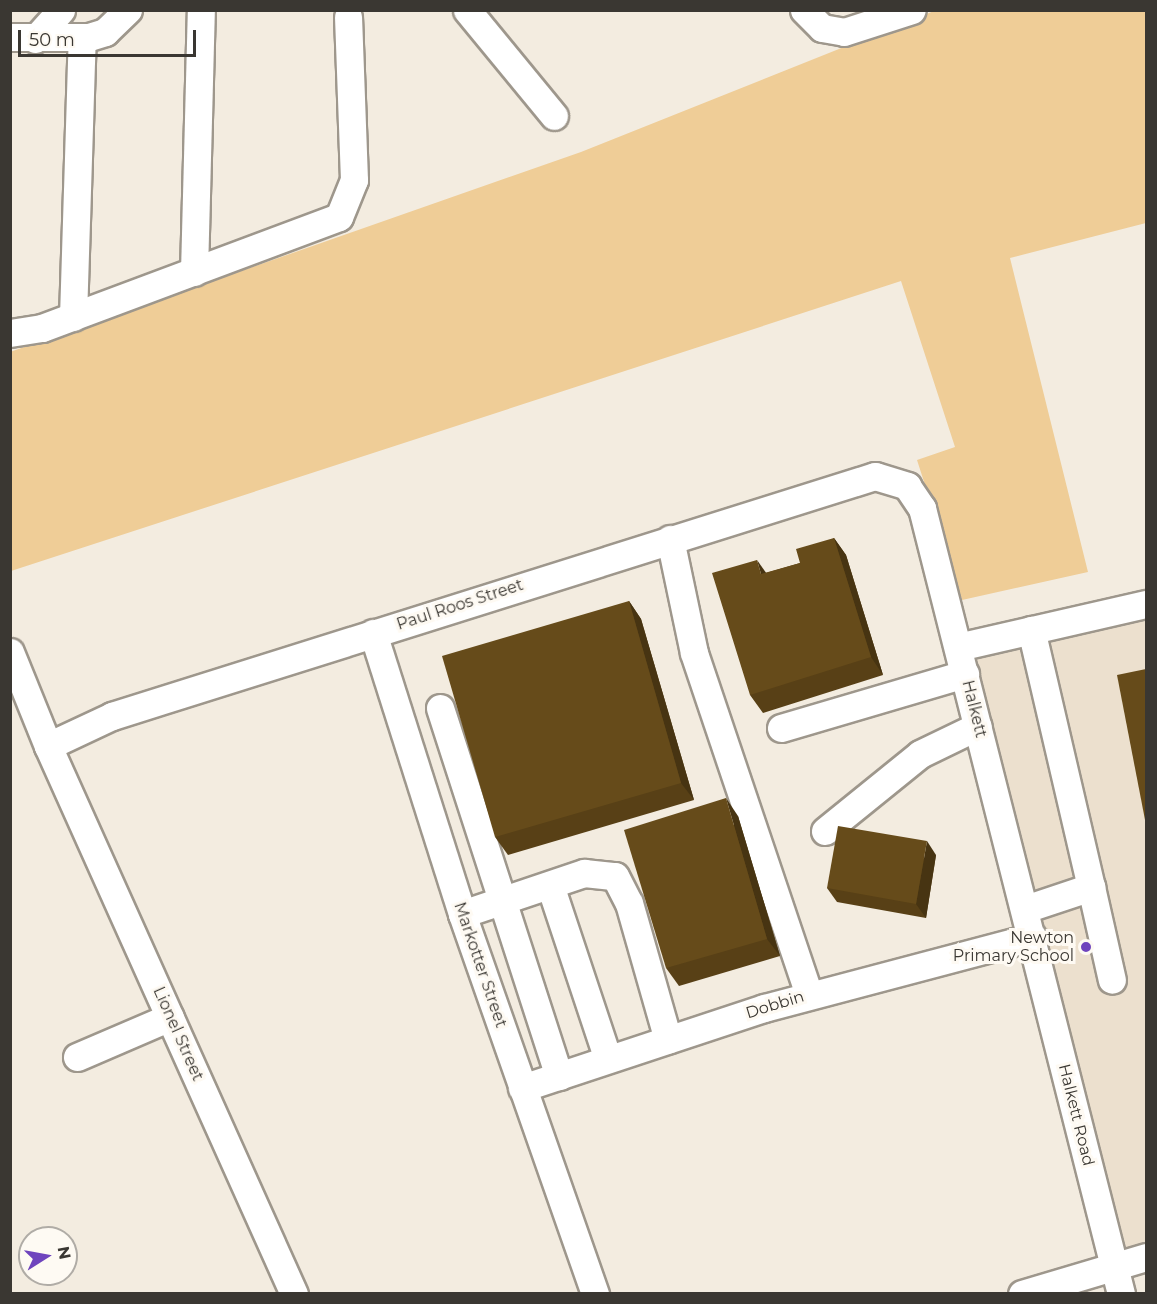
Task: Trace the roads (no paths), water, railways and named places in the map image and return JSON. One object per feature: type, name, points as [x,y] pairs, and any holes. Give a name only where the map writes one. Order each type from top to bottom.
[{"type":"street","points":[[23,38],[61,10]]},
{"type":"street","points":[[23,38],[82,38],[105,32],[128,10]]},
{"type":"street","points":[[194,272],[201,10]]},
{"type":"street","points":[[467,10],[554,116]]},
{"type":"street","points":[[804,10],[822,28],[860,29],[912,10]]},
{"type":"street","points":[[10,333],[73,317],[194,272],[286,242],[346,209],[355,154],[348,17]]},
{"type":"street","points":[[73,317],[82,38]]},
{"type":"street","name":"Paul Roos Street","points":[[48,746],[112,716],[670,538],[875,476],[907,486]]},
{"type":"street","name":"Halkett","points":[[907,486],[922,508],[1033,937]]},
{"type":"street","points":[[670,538],[694,653],[809,995]]},
{"type":"street","points":[[958,647],[1146,604]]},
{"type":"street","points":[[1031,630],[1112,980]]},
{"type":"street","name":"Markotter Street","points":[[373,633],[462,914],[595,1293]]},
{"type":"street","points":[[10,652],[48,746]]},
{"type":"street","points":[[781,728],[965,674]]},
{"type":"street","points":[[440,708],[559,1076]]},
{"type":"street","points":[[825,831],[920,754],[978,726]]},
{"type":"street","name":"Lionel Street","points":[[48,746],[294,1293]]},
{"type":"street","points":[[462,914],[595,870],[615,876],[629,903],[668,1040]]},
{"type":"street","points":[[550,885],[608,1059]]},
{"type":"street","points":[[1025,909],[1091,887]]},
{"type":"street","name":"Dobbin","points":[[522,1088],[809,995],[1033,937]]},
{"type":"street","name":"Halkett Road","points":[[1033,937],[1121,1293]]},
{"type":"street","points":[[77,1057],[170,1017]]},
{"type":"street","points":[[1022,1293],[1146,1257]]},
{"type":"place","name":"Newton Primary School","points":[[1086,947]]}]
